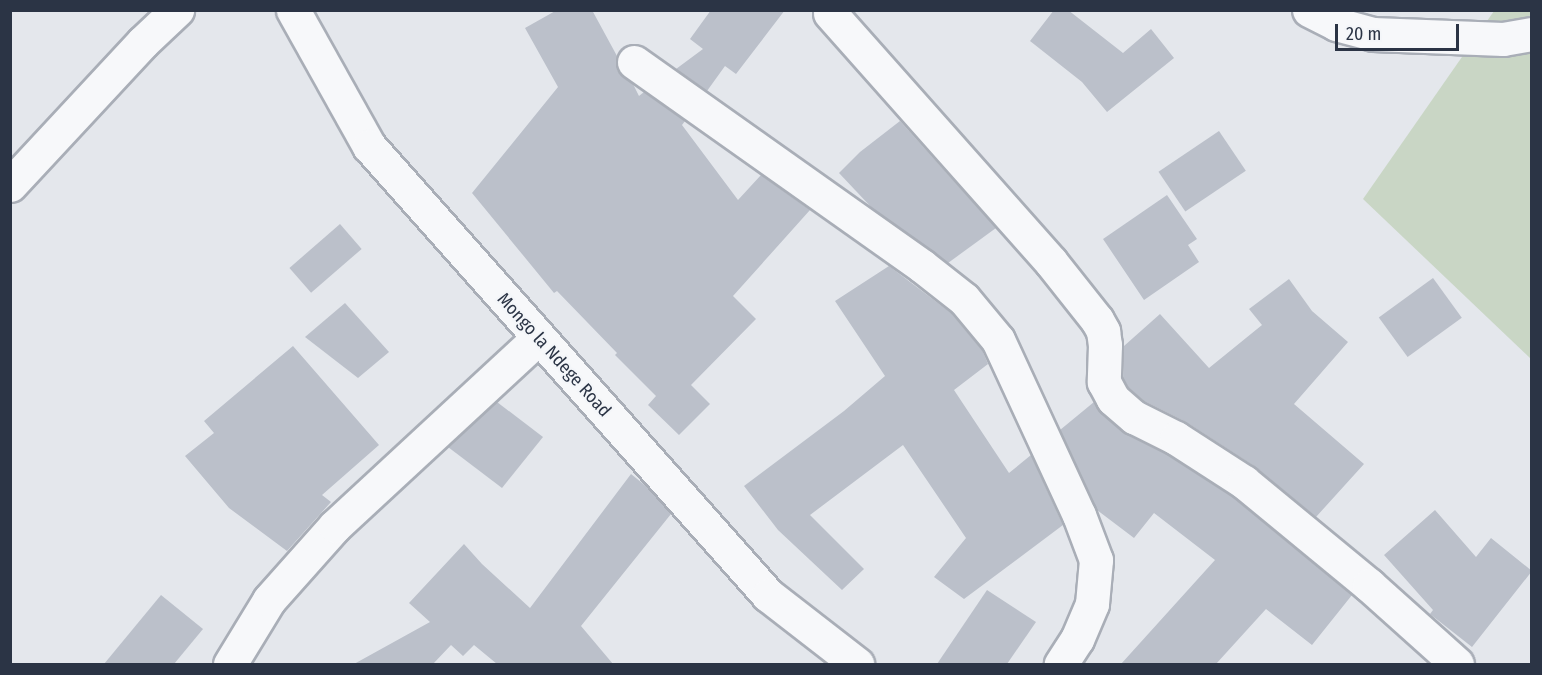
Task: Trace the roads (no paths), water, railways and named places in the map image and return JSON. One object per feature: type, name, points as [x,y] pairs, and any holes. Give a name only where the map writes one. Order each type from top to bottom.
[{"type":"street","points":[[10,185],[143,42],[177,10]]},
{"type":"street","name":"Mongo la Ndege Road","points":[[293,10],[369,146],[768,595],[857,664]]},
{"type":"street","points":[[1309,10],[1336,24],[1373,34],[1503,39],[1532,34]]},
{"type":"street","points":[[830,14],[1051,262],[1097,320],[1103,331],[1105,345],[1104,382],[1113,399],[1134,417],[1176,438],[1251,487],[1369,585],[1457,664]]},
{"type":"street","points":[[634,62],[922,266],[964,299],[998,340],[1079,515],[1096,560],[1092,604],[1077,639],[1061,664]]},
{"type":"street","points":[[230,664],[269,600],[335,526],[538,338]]}]
